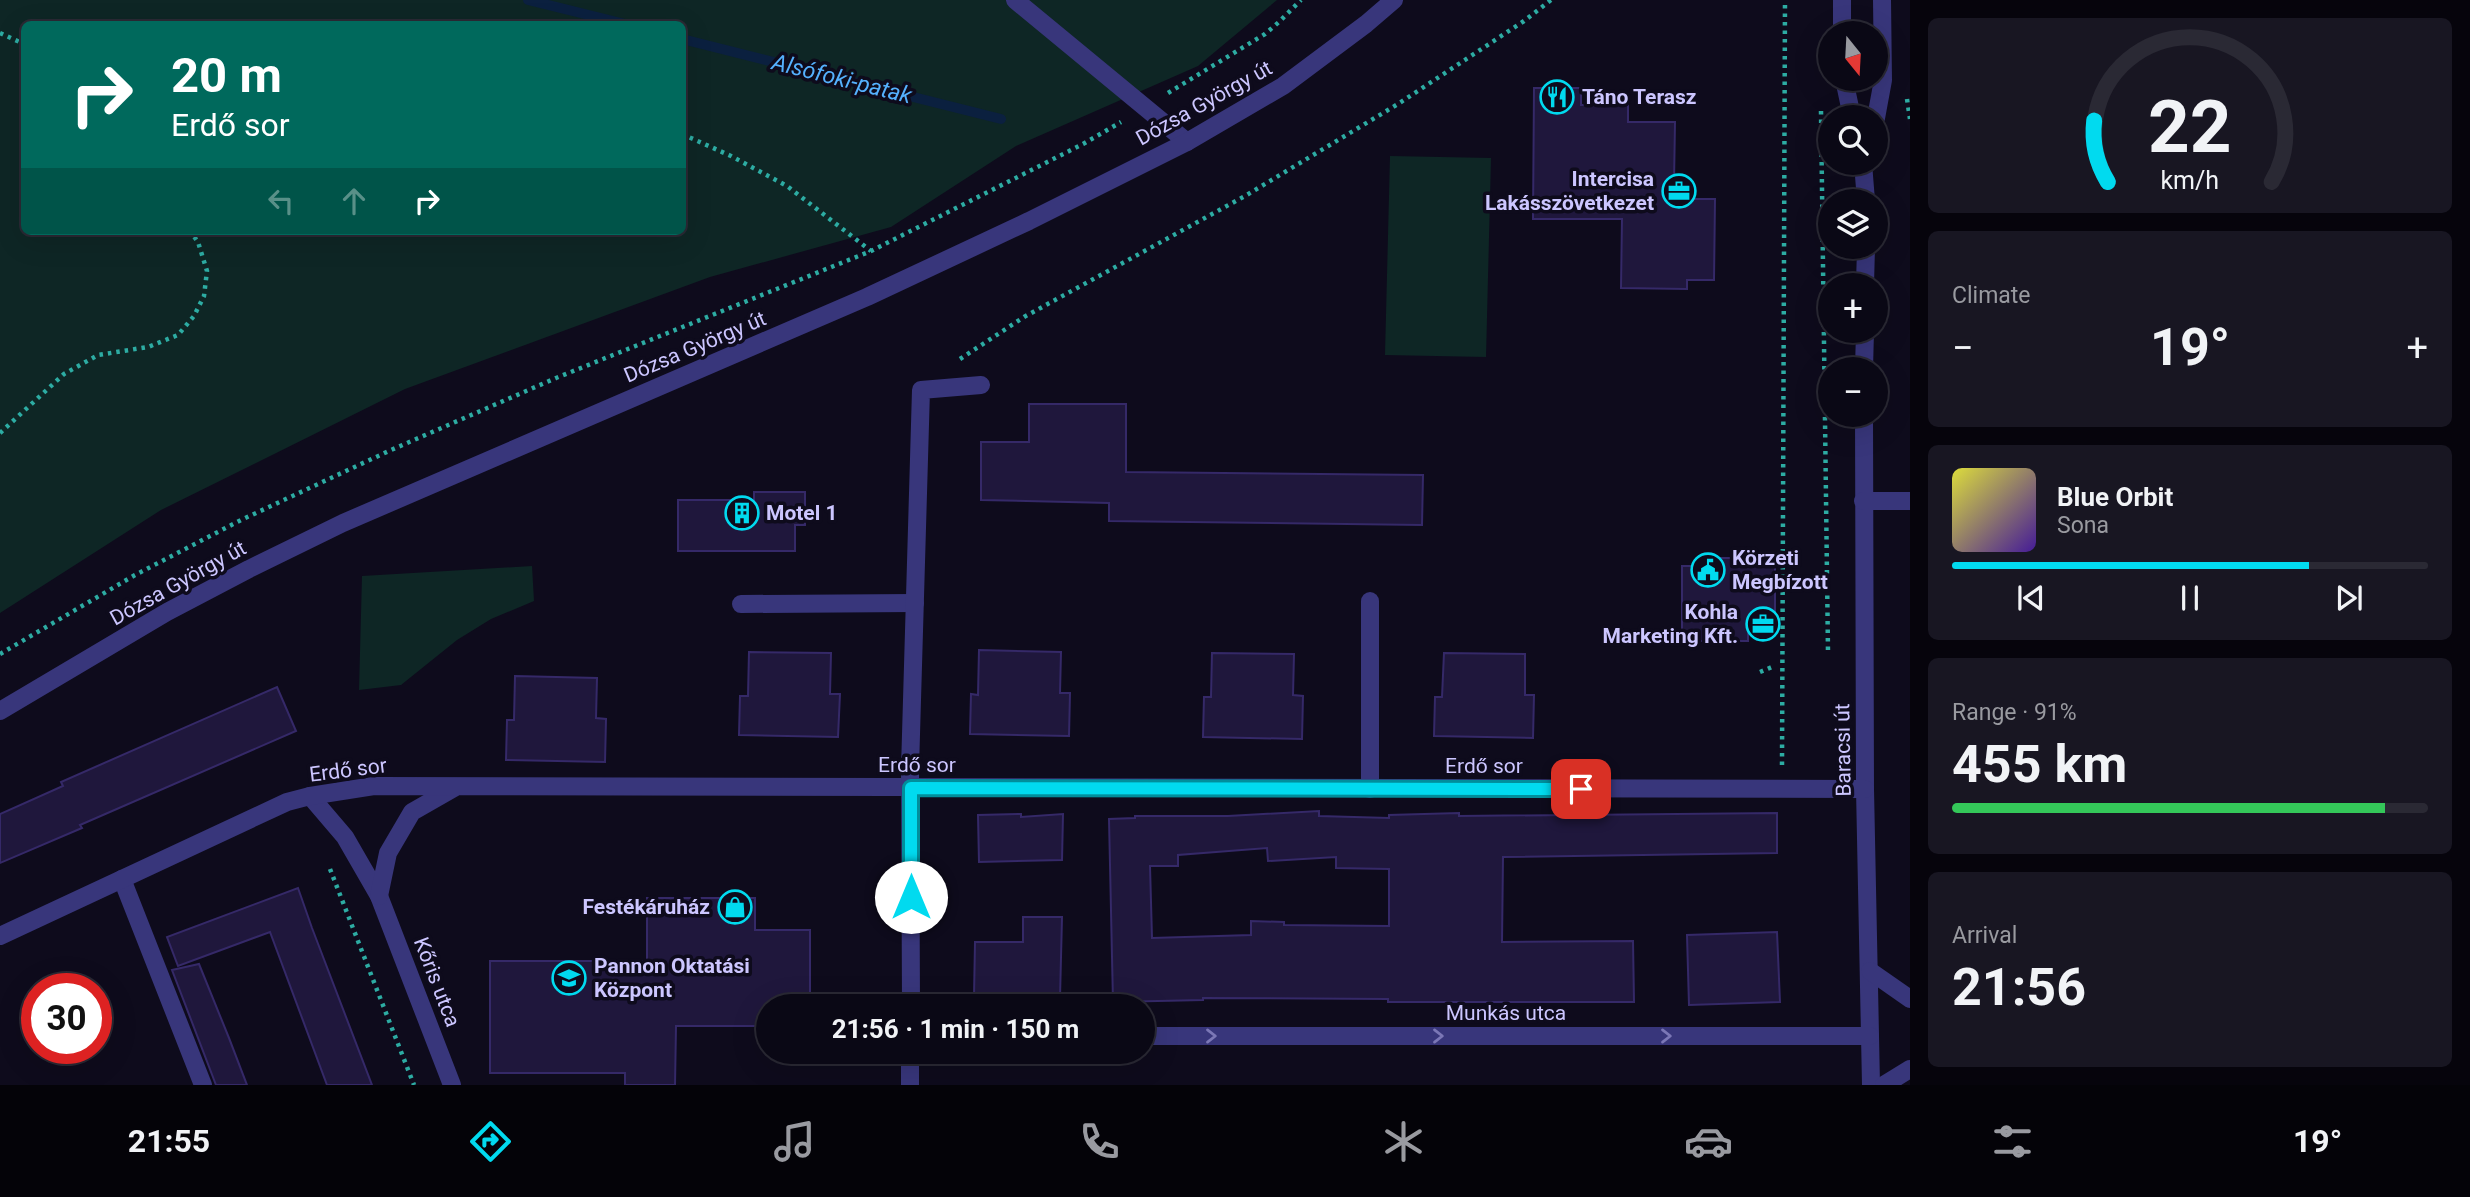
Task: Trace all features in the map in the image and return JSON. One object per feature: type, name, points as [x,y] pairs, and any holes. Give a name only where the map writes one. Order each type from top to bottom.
[{"type":"street","points":[[1015,0],[1187,142]]},
{"type":"street","name":"Dózsa György út","points":[[0,711],[167,612],[343,523],[867,298],[1187,142],[1283,86],[1394,0]]},
{"type":"street","points":[[1842,0],[1842,21]]},
{"type":"street","points":[[1878,105],[1883,80],[1882,0]]},
{"type":"street","points":[[911,994],[911,788],[921,390],[981,385]]},
{"type":"street","name":"Baracsi út","points":[[1864,427],[1871,1085]]},
{"type":"street","points":[[1863,501],[1910,501]]},
{"type":"street","points":[[1370,601],[1370,789]]},
{"type":"street","points":[[741,604],[915,603]]},
{"type":"street","name":"Erdő sor","points":[[0,936],[287,802],[374,786],[1866,789]]},
{"type":"street","points":[[379,896],[387,853],[412,812],[454,788]]},
{"type":"street","name":"Kőris utca","points":[[310,796],[345,837],[379,896],[452,1085]]},
{"type":"street","points":[[122,879],[202,1085]]},
{"type":"street","points":[[1870,971],[1910,999]]},
{"type":"street","name":"Munkás utca","points":[[1155,1036],[1870,1035]]},
{"type":"street","points":[[910,1085],[911,1064]]},
{"type":"street","points":[[1884,1085],[1910,1069]]},
{"type":"path","points":[[0,654],[135,575],[241,520],[390,450],[556,378],[871,251],[1083,144],[1265,34],[1301,0]]},
{"type":"path","points":[[921,390],[976,347],[1024,317],[1245,196],[1398,104],[1524,22],[1551,0]]},
{"type":"path","points":[[1782,770],[1785,0]]},
{"type":"path","points":[[0,33],[21,43]]},
{"type":"path","points":[[1821,103],[1828,652]]},
{"type":"path","points":[[686,136],[787,186],[871,251]]},
{"type":"path","points":[[0,433],[64,374],[98,355],[148,347],[178,335],[194,316],[204,296],[207,271],[198,242],[193,235]]},
{"type":"path","points":[[1760,672],[1772,667]]},
{"type":"path","points":[[326,857],[414,1085]]},
{"type":"green space","points":[[0,0],[1277,0],[1198,66],[1016,146],[891,227],[710,277],[405,389],[161,510],[0,613]]},
{"type":"green space","points":[[1390,156],[1491,158],[1486,357],[1385,355]]},
{"type":"green space","points":[[532,566],[534,601],[491,619],[457,640],[401,685],[359,690],[362,576]]},
{"type":"building","points":[[1534,88],[1581,88],[1581,105],[1628,105],[1628,122],[1675,122],[1674,183],[1689,183],[1689,199],[1715,199],[1714,280],[1687,280],[1687,289],[1621,288],[1622,219],[1533,219]]},
{"type":"building","points":[[1029,404],[1126,404],[1126,472],[1423,475],[1422,525],[1109,521],[1109,503],[981,500],[981,442],[1029,442]]},
{"type":"building","name":"Motel 1","points":[[754,492],[805,492],[805,525],[795,525],[795,551],[678,551],[678,500],[754,500]]},
{"type":"building","points":[[1711,558],[1775,558],[1775,631],[1748,632],[1748,641],[1682,641],[1682,566],[1711,566]]},
{"type":"building","points":[[979,650],[1061,652],[1060,693],[1070,693],[1069,736],[970,734],[971,694],[978,695]]},
{"type":"building","points":[[749,652],[831,653],[830,694],[840,694],[838,737],[739,735],[740,696],[748,696]]},
{"type":"building","points":[[1212,653],[1294,654],[1293,695],[1303,696],[1302,739],[1203,737],[1204,697],[1211,697]]},
{"type":"building","points":[[1444,653],[1525,654],[1525,695],[1534,695],[1533,738],[1434,736],[1435,697],[1442,697]]},
{"type":"building","points":[[515,676],[597,678],[596,718],[606,719],[605,762],[506,760],[507,720],[514,720]]},
{"type":"building","points":[[277,687],[296,731],[80,825],[82,828],[0,863],[0,814],[63,786],[61,782]]},
{"type":"building","points":[[1319,811],[1319,816],[1389,818],[1389,815],[1459,813],[1459,816],[1777,813],[1777,853],[1503,857],[1502,942],[1633,941],[1634,1002],[1388,1002],[1388,999],[1203,998],[1155,1001],[1155,994],[1113,994],[1109,819],[1135,816],[1228,816]],"holes":[[[1267,848],[1268,861],[1336,857],[1336,868],[1389,869],[1389,926],[1284,925],[1284,922],[1251,921],[1251,935],[1152,938],[1150,866],[1178,866],[1178,855]]]},
{"type":"building","points":[[1021,814],[1021,817],[1063,814],[1062,860],[979,862],[978,815]]},
{"type":"building","points":[[298,888],[372,1085],[327,1085],[270,932],[178,966],[167,937]]},
{"type":"building","points":[[647,898],[755,898],[755,930],[810,930],[810,994],[756,994],[756,1026],[676,1026],[675,1085],[625,1085],[625,1073],[490,1073],[490,961],[647,961]]},
{"type":"building","points":[[1023,917],[1062,917],[1060,994],[974,994],[975,942],[1023,942]]},
{"type":"building","points":[[1777,932],[1780,1002],[1689,1005],[1687,935]]},
{"type":"building","points":[[199,964],[247,1085],[216,1085],[172,970]]},
{"type":"waterway","name":"Alsófoki-patak","points":[[528,0],[613,21]]},
{"type":"waterway","name":"Alsófoki-patak","points":[[686,40],[1001,119]]},
{"type":"place","name":"Táno Terasz","points":[[1557,97]]},
{"type":"place","name":"Intercisa Lakásszövetkezet","points":[[1679,191]]},
{"type":"place","name":"Motel 1","points":[[742,513]]},
{"type":"place","name":"Körzeti Megbízott","points":[[1708,570]]},
{"type":"place","name":"Kohla Marketing Kft.","points":[[1763,624]]},
{"type":"place","name":"Festékáruház","points":[[735,907]]},
{"type":"place","name":"Pannon Oktatási Központ","points":[[569,978]]},
{"type":"route","points":[[911,897],[911,788],[1581,789]]}]
